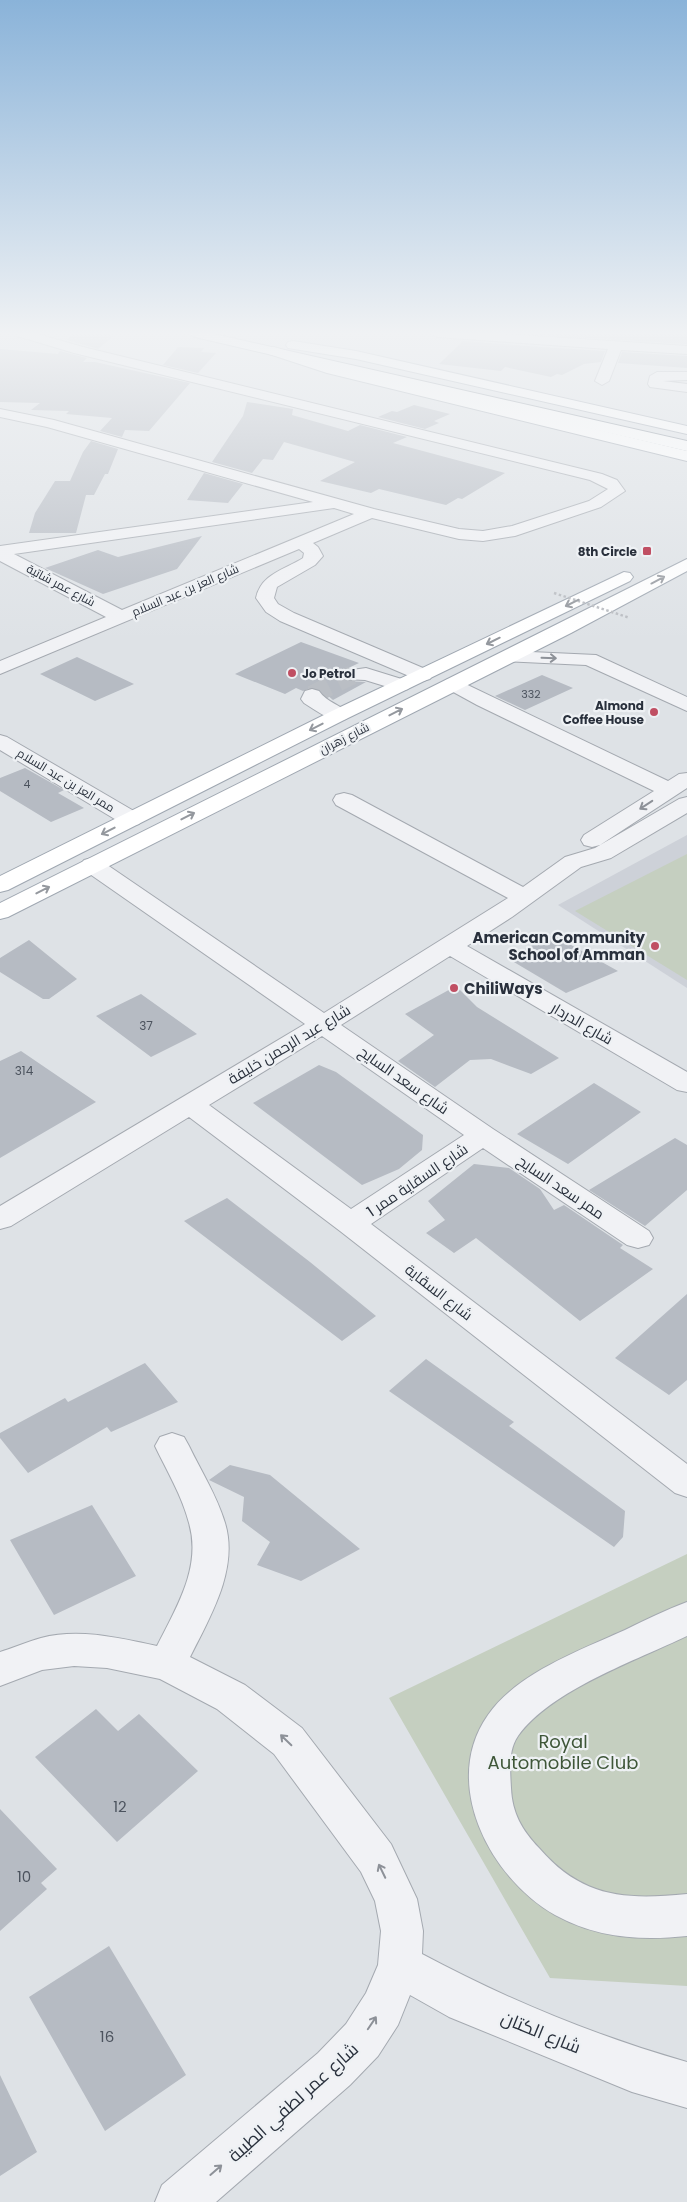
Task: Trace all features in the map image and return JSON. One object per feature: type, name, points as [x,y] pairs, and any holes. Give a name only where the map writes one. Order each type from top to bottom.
[{"type":"main road","points":[[616,436],[686,452]]},
{"type":"main road","points":[[624,436],[686,452]]},
{"type":"main road","name":"شارع زهران","points":[[0,886],[340,715],[687,546]]},
{"type":"main road","name":"شارع زهران","points":[[0,912],[509,657],[687,564]]},
{"type":"street","points":[[95,436],[370,512],[459,534],[483,536],[515,531],[576,512],[595,504],[617,491],[616,487],[609,482],[596,477],[428,436]]},
{"type":"street","points":[[0,552],[339,503]]},
{"type":"street","name":"شارع العز بن عبد السلام","points":[[0,668],[370,512]]},
{"type":"street","points":[[300,542],[312,551],[314,556],[309,562],[280,578],[268,588],[265,598],[272,608],[423,675]]},
{"type":"street","name":"شارع عمر شاتية","points":[[0,552],[121,617]]},
{"type":"street","points":[[564,629],[589,660]]},
{"type":"street","points":[[509,657],[589,660],[687,705]]},
{"type":"street","points":[[352,675],[366,674],[401,685]]},
{"type":"street","points":[[453,684],[484,701],[678,784]]},
{"type":"street","points":[[312,695],[311,699],[340,715]]},
{"type":"street","name":"ممر العز بن عبد السلام","points":[[0,741],[131,819]]},
{"type":"street","name":"شارع عبد الرحمن خليفة","points":[[573,862],[581,847],[678,784]]},
{"type":"street","points":[[344,800],[524,897]]},
{"type":"street","name":"شارع عبد الرحمن خليفة","points":[[0,1218],[324,1024],[450,946],[573,862],[603,854],[687,804]]},
{"type":"street","name":"شارع سعد السايح","points":[[92,865],[483,1135]]},
{"type":"street","name":"شارع الدردار","points":[[450,946],[687,1084]]},
{"type":"street","name":"شارع السقاية","points":[[189,1104],[351,1224],[687,1483]]},
{"type":"street","name":"شارع السقاية ممر 1","points":[[351,1224],[483,1135]]},
{"type":"street","name":"ممر سعد السايح","points":[[483,1135],[638,1238]]},
{"type":"street","points":[[166,1664],[206,1582],[210,1561],[211,1538],[207,1523],[172,1446]]},
{"type":"street","points":[[687,1618],[567,1677],[518,1707],[498,1733],[489,1766],[492,1812],[507,1842],[529,1870],[551,1891],[582,1906],[625,1918],[662,1919],[687,1915]]},
{"type":"street","name":"شارع عمر لطفي الطيبة","points":[[0,1670],[42,1654],[74,1650],[107,1652],[166,1664],[232,1697],[288,1741],[376,1858],[396,1899],[402,1931],[400,1966],[382,2009],[362,2040],[334,2068],[180,2202]]},
{"type":"street","name":"شارع الكتان","points":[[400,1966],[466,2001],[632,2070],[687,2085]]},
{"type":"path","points":[[554,593],[630,618]]},
{"type":"shaded area","name":"American Community School of Amman","points":[[687,835],[687,988],[558,905]]},
{"type":"green space","name":"American Community School of Amman","points":[[687,854],[687,980],[575,911]]},
{"type":"green space","name":"Royal Automobile Club","points":[[687,1554],[687,1986],[550,1978],[389,1698]]},
{"type":"building","points":[[230,436],[402,436],[407,437],[393,443],[505,473],[462,499],[458,498],[446,505],[379,489],[371,493],[320,481],[355,462],[284,442],[273,460],[263,459],[252,473],[212,462]]},
{"type":"building","points":[[91,441],[118,449],[108,474],[105,474],[94,495],[86,495],[76,533],[29,533],[35,513],[55,481],[70,481],[83,452]]},
{"type":"building","points":[[204,473],[243,484],[228,503],[187,500]]},
{"type":"building","points":[[202,536],[177,569],[103,594],[45,568],[98,550],[118,557]]},
{"type":"building","name":"Jo Petrol","points":[[301,642],[359,663],[344,670],[340,676],[345,681],[366,682],[333,700],[320,689],[313,687],[303,691],[296,688],[285,694],[235,674]]},
{"type":"building","points":[[77,657],[134,684],[95,701],[40,674]]},
{"type":"building","points":[[542,675],[573,688],[525,710],[495,696]]},
{"type":"building","points":[[25,768],[64,790],[58,793],[84,808],[51,822],[0,791],[0,778]]},
{"type":"building","points":[[553,935],[618,971],[566,993],[507,958]]},
{"type":"building","points":[[29,940],[77,979],[49,999],[43,999],[0,972],[0,958]]},
{"type":"building","points":[[456,986],[477,1007],[559,1058],[531,1074],[491,1059],[470,1060],[435,1087],[398,1061],[434,1035],[405,1014]]},
{"type":"building","points":[[141,994],[197,1034],[151,1057],[96,1016]]},
{"type":"building","points":[[21,1051],[96,1102],[0,1158],[0,1061]]},
{"type":"building","points":[[319,1065],[336,1072],[423,1135],[422,1150],[399,1169],[362,1185],[253,1103]]},
{"type":"building","points":[[594,1083],[641,1112],[568,1164],[517,1134]]},
{"type":"building","points":[[675,1138],[687,1145],[687,1190],[645,1226],[589,1190]]},
{"type":"building","points":[[474,1164],[509,1168],[540,1189],[554,1210],[564,1205],[623,1245],[620,1248],[653,1269],[580,1321],[476,1238],[454,1253],[426,1233],[445,1220],[428,1201]]},
{"type":"building","points":[[227,1198],[376,1316],[342,1341],[184,1221]]},
{"type":"building","points":[[687,1294],[687,1380],[669,1395],[615,1358]]},
{"type":"building","points":[[426,1359],[514,1422],[509,1426],[625,1511],[623,1537],[614,1547],[389,1391]]},
{"type":"building","points":[[145,1363],[178,1402],[111,1432],[107,1427],[28,1473],[0,1438],[0,1433],[65,1398],[68,1402]]},
{"type":"building","points":[[230,1465],[270,1475],[360,1549],[301,1581],[257,1565],[270,1542],[242,1521],[244,1497],[209,1480]]},
{"type":"building","points":[[92,1505],[136,1576],[54,1615],[10,1540]]},
{"type":"building","points":[[96,1709],[118,1731],[139,1714],[198,1771],[117,1842],[35,1757]]},
{"type":"building","points":[[0,1809],[57,1869],[41,1883],[47,1889],[0,1931]]},
{"type":"building","points":[[109,1946],[186,2075],[105,2131],[29,1997]]},
{"type":"building","points":[[0,2075],[37,2152],[0,2176]]},
{"type":"tunnel","points":[[312,695],[352,675]]},
{"type":"place","name":"8th Circle","points":[[647,551]]},
{"type":"place","name":"Jo Petrol","points":[[292,673]]},
{"type":"place","name":"Almond Coffee House","points":[[654,712]]},
{"type":"place","name":"American Community School of Amman","points":[[655,946]]},
{"type":"place","name":"ChiliWays","points":[[454,988]]}]
